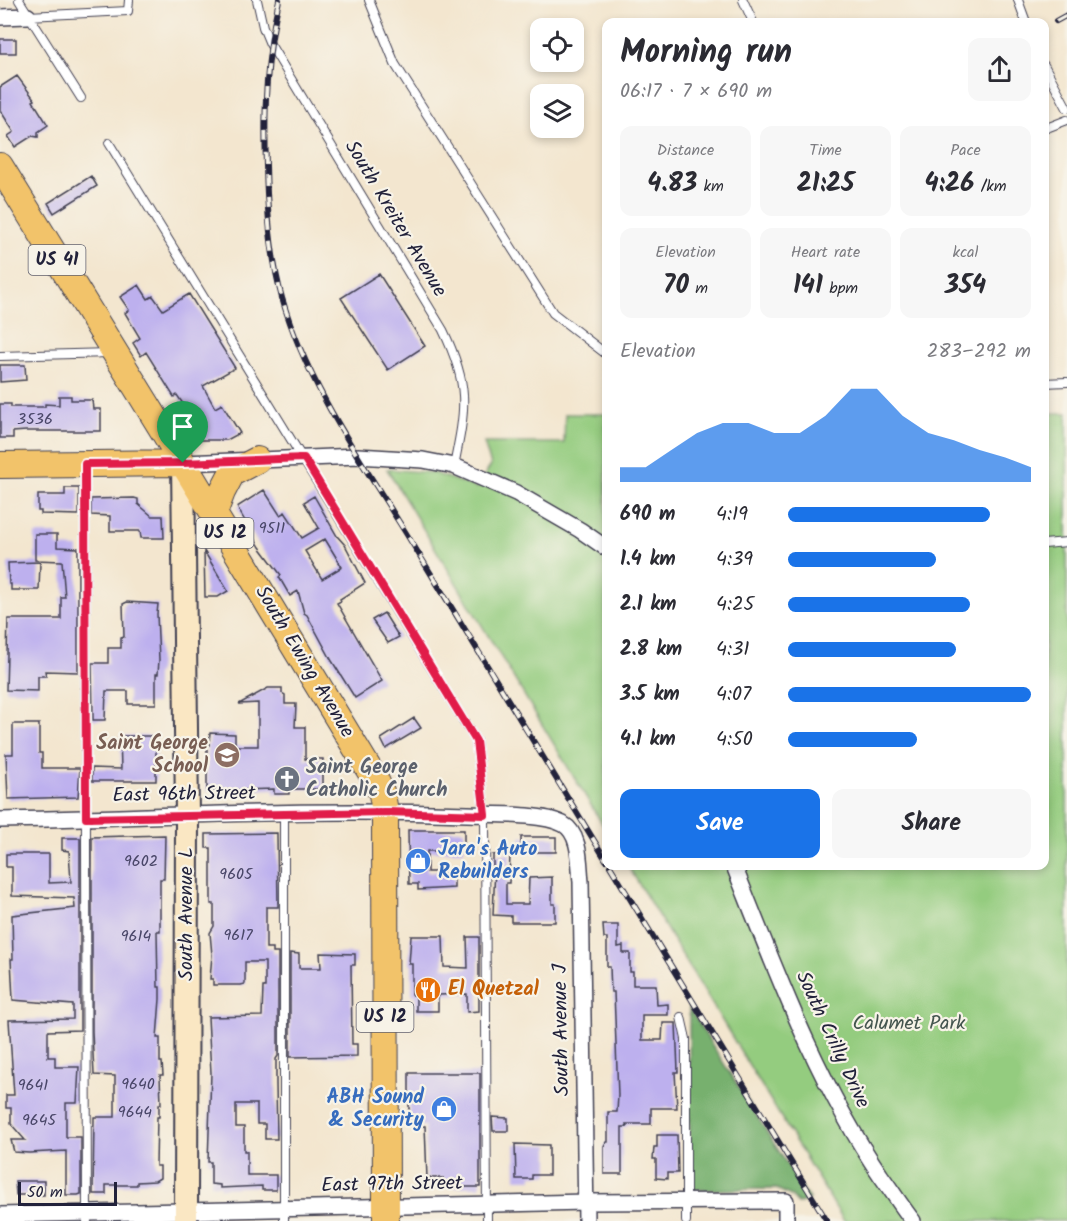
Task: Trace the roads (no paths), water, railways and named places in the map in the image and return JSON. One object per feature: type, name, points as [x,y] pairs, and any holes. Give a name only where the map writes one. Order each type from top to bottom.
[{"type":"main road","name":"South Ewing Avenue","points":[[0,166],[214,513],[382,794],[385,812],[386,1214]]},
{"type":"main road","points":[[214,513],[222,490],[232,473],[257,460]]},
{"type":"main road","points":[[0,465],[183,463]]},
{"type":"street","points":[[0,17],[28,16]]},
{"type":"street","points":[[183,463],[394,457],[454,466],[516,493],[602,545]]},
{"type":"street","name":"South Avenue L","points":[[183,463],[187,816],[187,1216]]},
{"type":"street","name":"East 96th Street","points":[[0,820],[385,812],[485,815],[548,819],[570,830],[575,840]]},
{"type":"street","name":"South Avenue J","points":[[575,840],[581,882],[586,1221]]},
{"type":"street","name":"South Crilly Drive","points":[[736,870],[794,1015],[839,1110],[913,1221]]},
{"type":"street","name":"East 97th Street","points":[[0,1215],[87,1217],[386,1214],[487,1204],[786,1201],[786,1221]]},
{"type":"lane","points":[[19,0],[81,98]]},
{"type":"lane","points":[[28,16],[128,10],[129,0]]},
{"type":"lane","name":"South Kreiter Avenue","points":[[257,0],[263,27],[270,44],[443,330],[456,357],[465,399],[463,423],[454,466]]},
{"type":"lane","points":[[369,0],[395,64],[553,313],[602,351]]},
{"type":"lane","points":[[743,0],[751,18]]},
{"type":"lane","points":[[1018,0],[1025,18]]},
{"type":"lane","points":[[1049,74],[1067,108]]},
{"type":"lane","points":[[1049,127],[1067,120]]},
{"type":"lane","points":[[109,143],[476,741],[485,815],[487,1221]]},
{"type":"lane","points":[[0,356],[115,353]]},
{"type":"lane","points":[[1049,382],[1067,382]]},
{"type":"lane","points":[[85,464],[87,1217]]},
{"type":"lane","points":[[1049,544],[1067,542]]},
{"type":"lane","points":[[284,814],[284,1215]]},
{"type":"lane","points":[[681,1017],[686,1039],[686,1221]]},
{"type":"railway","points":[[279,0],[271,42],[267,83],[266,183],[275,265],[282,298],[293,330],[306,362],[337,422],[602,853]]},
{"type":"railway","points":[[1056,21],[1067,15]]},
{"type":"railway","points":[[612,870],[827,1221]]},
{"type":"place","name":"Saint George School","points":[[227,755]]},
{"type":"place","name":"Saint George Catholic Church","points":[[287,779]]},
{"type":"place","name":"Jara's Auto Rebuilders","points":[[418,861]]},
{"type":"place","name":"El Quetzal","points":[[428,990]]},
{"type":"place","name":"ABH Sound & Security","points":[[444,1109]]},
{"type":"park label","name":"Calumet Park","points":[[909,1024]]}]
